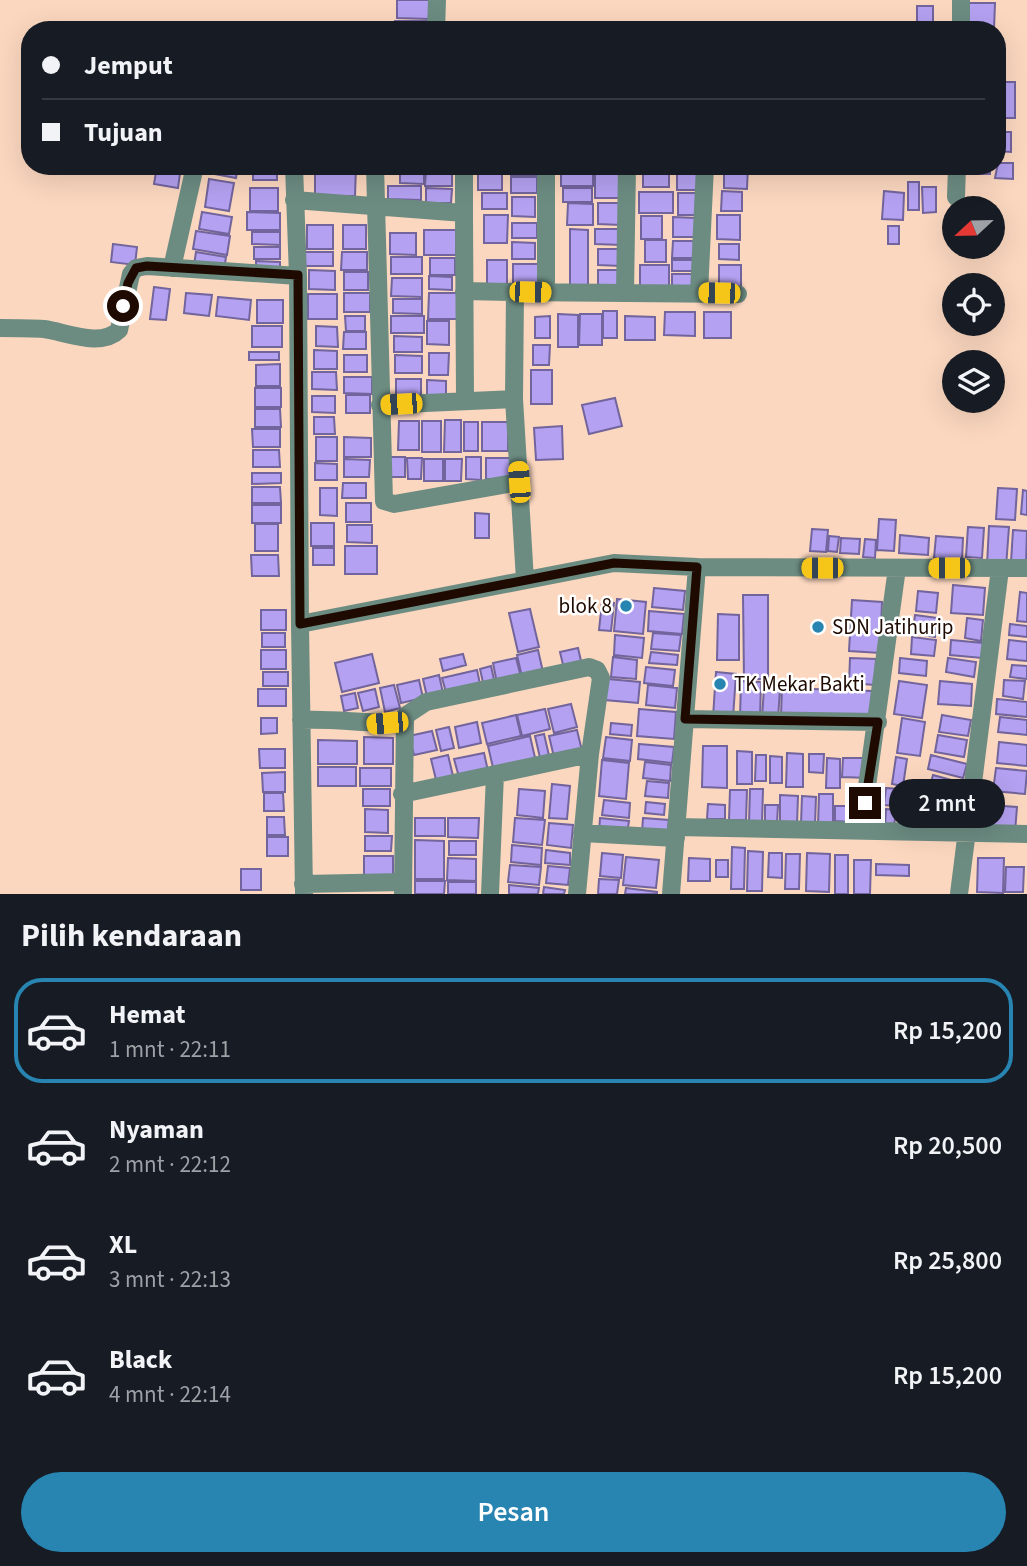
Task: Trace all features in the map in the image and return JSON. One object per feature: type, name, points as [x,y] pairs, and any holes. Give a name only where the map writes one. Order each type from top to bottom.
[{"type":"street","points":[[436,0],[436,21]]},
{"type":"street","points":[[961,0],[961,21]]},
{"type":"street","points":[[172,268],[193,175]]},
{"type":"street","points":[[294,175],[298,275],[304,889],[403,888],[405,716],[412,708],[426,702],[589,667],[597,670],[601,678],[590,754],[577,894]]},
{"type":"street","points":[[375,175],[382,490],[388,503],[519,482]]},
{"type":"street","points":[[464,175],[465,400]]},
{"type":"street","points":[[546,175],[546,292]]},
{"type":"street","points":[[625,293],[626,175]]},
{"type":"street","points":[[699,293],[705,175]]},
{"type":"street","points":[[956,196],[957,175]]},
{"type":"street","points":[[295,200],[376,204],[464,213]]},
{"type":"street","points":[[0,328],[45,330],[89,338],[105,337],[119,330],[128,283],[136,268],[298,275]]},
{"type":"street","points":[[464,291],[738,293]]},
{"type":"street","points":[[515,292],[514,399],[525,580]]},
{"type":"street","points":[[380,405],[514,399]]},
{"type":"street","points":[[300,624],[614,563],[697,567],[1027,568]]},
{"type":"street","points":[[671,894],[697,567]]},
{"type":"street","points":[[861,830],[878,722],[897,568]]},
{"type":"street","points":[[959,894],[1000,569]]},
{"type":"street","points":[[302,720],[346,719],[372,725],[405,722]]},
{"type":"street","points":[[685,719],[878,722]]},
{"type":"street","points":[[402,794],[590,754]]},
{"type":"street","points":[[490,894],[495,774]]},
{"type":"street","points":[[582,833],[861,830],[1027,834]]},
{"type":"building","points":[[397,0],[429,0],[429,19],[397,18]]},
{"type":"building","points":[[967,3],[995,3],[994,21],[967,21]]},
{"type":"building","points":[[917,6],[933,6],[933,21],[917,21]]},
{"type":"building","points":[[1006,82],[1015,82],[1015,118],[1006,118]]},
{"type":"building","points":[[1006,132],[1011,132],[1011,152],[1006,152]]},
{"type":"building","points":[[1006,163],[1013,163],[1013,179],[995,178],[996,175],[1006,175]]},
{"type":"building","points":[[156,175],[180,175],[178,188],[154,184]]},
{"type":"building","points":[[253,175],[277,175],[277,180],[253,180]]},
{"type":"building","points":[[315,175],[356,175],[355,196],[315,196]]},
{"type":"building","points":[[400,175],[424,175],[424,184],[400,183]]},
{"type":"building","points":[[426,175],[452,175],[452,186],[425,186]]},
{"type":"building","points":[[478,175],[502,175],[502,190],[478,190]]},
{"type":"building","points":[[561,175],[593,175],[593,186],[561,186]]},
{"type":"building","points":[[595,175],[623,175],[623,198],[595,198]]},
{"type":"building","points":[[643,175],[669,175],[669,187],[643,187]]},
{"type":"building","points":[[677,175],[700,175],[700,190],[677,190]]},
{"type":"building","points":[[724,175],[748,175],[747,189],[724,188]]},
{"type":"building","points":[[511,177],[537,177],[537,193],[511,193]]},
{"type":"building","points":[[209,179],[234,183],[229,211],[205,207]]},
{"type":"building","points":[[908,182],[919,182],[919,210],[908,210]]},
{"type":"building","points":[[388,186],[421,186],[421,200],[388,199]]},
{"type":"building","points":[[922,187],[936,187],[936,212],[923,213]]},
{"type":"building","points":[[250,188],[278,188],[278,211],[250,211]]},
{"type":"building","points":[[426,188],[452,189],[451,203],[426,203]]},
{"type":"building","points":[[563,188],[592,188],[592,202],[563,202]]},
{"type":"building","points":[[722,191],[742,192],[742,211],[721,211]]},
{"type":"building","points":[[884,191],[904,193],[903,220],[882,219]]},
{"type":"building","points":[[639,192],[673,192],[673,213],[639,213]]},
{"type":"building","points":[[482,193],[507,193],[507,209],[482,209]]},
{"type":"building","points":[[678,193],[697,193],[697,215],[678,215]]},
{"type":"building","points":[[512,197],[535,197],[535,217],[512,216]]},
{"type":"building","points":[[568,203],[593,204],[593,225],[567,225]]},
{"type":"building","points":[[598,203],[621,203],[621,225],[598,224]]},
{"type":"building","points":[[202,212],[232,217],[229,234],[199,229]]},
{"type":"building","points":[[247,212],[280,213],[280,230],[247,230]]},
{"type":"building","points":[[484,215],[508,215],[507,243],[484,243]]},
{"type":"building","points":[[717,215],[740,215],[740,240],[717,239]]},
{"type":"building","points":[[641,216],[662,216],[662,239],[641,239]]},
{"type":"building","points":[[673,217],[696,218],[696,237],[673,237]]},
{"type":"building","points":[[512,223],[537,223],[537,238],[512,238]]},
{"type":"building","points":[[307,225],[333,225],[333,249],[307,249]]},
{"type":"building","points":[[343,225],[366,225],[366,249],[343,249]]},
{"type":"building","points":[[888,226],[899,226],[899,244],[888,244]]},
{"type":"building","points":[[570,229],[588,230],[588,290],[570,290]]},
{"type":"building","points":[[595,229],[622,229],[622,245],[595,244]]},
{"type":"building","points":[[424,230],[456,230],[456,255],[424,255]]},
{"type":"building","points":[[196,231],[230,236],[227,255],[193,249]]},
{"type":"building","points":[[252,232],[280,232],[280,245],[252,244]]},
{"type":"building","points":[[390,233],[416,233],[416,255],[390,254]]},
{"type":"building","points":[[645,240],[666,240],[666,262],[645,262]]},
{"type":"building","points":[[673,241],[694,241],[694,258],[672,258]]},
{"type":"building","points":[[512,242],[535,243],[535,259],[512,259]]},
{"type":"building","points":[[113,244],[137,247],[135,265],[111,262]]},
{"type":"building","points":[[719,244],[739,244],[739,260],[719,259]]},
{"type":"building","points":[[254,247],[280,247],[280,259],[254,259]]},
{"type":"building","points":[[598,249],[621,249],[621,266],[598,265]]},
{"type":"building","points":[[196,252],[226,257],[224,270],[194,265]]},
{"type":"building","points":[[305,252],[333,252],[333,266],[305,266]]},
{"type":"building","points":[[342,252],[367,252],[367,270],[341,270]]},
{"type":"building","points":[[391,257],[422,257],[422,274],[391,274]]},
{"type":"building","points":[[430,258],[455,258],[455,275],[430,275]]},
{"type":"building","points":[[487,260],[507,260],[507,288],[487,288]]},
{"type":"building","points":[[672,260],[694,260],[694,271],[672,271]]},
{"type":"building","points":[[256,261],[280,262],[280,272],[256,272]]},
{"type":"building","points":[[513,264],[540,264],[540,288],[513,287]]},
{"type":"building","points":[[640,265],[669,265],[669,289],[640,289]]},
{"type":"building","points":[[719,265],[741,265],[741,288],[719,288]]},
{"type":"building","points":[[309,270],[335,271],[335,290],[309,289]]},
{"type":"building","points":[[598,270],[622,270],[622,289],[598,289]]},
{"type":"building","points":[[344,272],[368,272],[368,290],[344,290]]},
{"type":"building","points":[[672,274],[695,274],[695,289],[672,289]]},
{"type":"building","points":[[429,276],[452,277],[452,290],[429,289]]},
{"type":"building","points":[[392,278],[422,278],[422,297],[391,296]]},
{"type":"building","points":[[154,287],[170,289],[166,320],[150,319]]},
{"type":"building","points":[[186,293],[212,295],[209,316],[184,313]]},
{"type":"building","points":[[344,293],[370,293],[370,312],[344,312]]},
{"type":"building","points":[[429,293],[457,293],[457,319],[428,319]]},
{"type":"building","points":[[308,294],[337,294],[337,319],[308,319]]},
{"type":"building","points":[[218,297],[251,300],[249,320],[216,316]]},
{"type":"building","points":[[393,299],[422,299],[422,314],[393,313]]},
{"type":"building","points":[[257,300],[283,300],[283,323],[257,323]]},
{"type":"building","points":[[603,311],[617,311],[617,338],[603,338]]},
{"type":"building","points":[[665,312],[695,312],[695,336],[664,335]]},
{"type":"building","points":[[704,312],[731,312],[731,338],[704,338]]},
{"type":"building","points":[[558,314],[578,315],[578,347],[558,347]]},
{"type":"building","points":[[580,314],[602,314],[602,345],[579,345]]},
{"type":"building","points":[[345,316],[365,316],[365,331],[346,331]]},
{"type":"building","points":[[391,316],[424,316],[424,333],[391,333]]},
{"type":"building","points":[[550,316],[550,338],[535,338],[535,317]]},
{"type":"building","points":[[625,316],[655,317],[655,340],[625,340]]},
{"type":"building","points":[[427,321],[449,321],[449,345],[427,344]]},
{"type":"building","points":[[252,326],[282,326],[282,347],[252,347]]},
{"type":"building","points":[[316,326],[337,327],[338,347],[316,346]]},
{"type":"building","points":[[344,332],[366,332],[366,349],[343,349]]},
{"type":"building","points":[[394,336],[422,337],[422,352],[394,352]]},
{"type":"building","points":[[533,345],[550,345],[549,365],[533,365]]},
{"type":"building","points":[[314,350],[337,351],[337,369],[314,369]]},
{"type":"building","points":[[249,352],[279,352],[279,360],[249,360]]},
{"type":"building","points":[[429,353],[449,353],[448,375],[429,375]]},
{"type":"building","points":[[344,355],[367,355],[367,372],[344,372]]},
{"type":"building","points":[[395,355],[422,356],[422,373],[395,373]]},
{"type":"building","points":[[280,364],[280,386],[256,386],[256,365]]},
{"type":"building","points":[[531,370],[552,370],[552,404],[531,404]]},
{"type":"building","points":[[312,372],[336,372],[337,390],[312,389]]},
{"type":"building","points":[[344,377],[372,377],[372,394],[344,393]]},
{"type":"building","points":[[396,379],[421,379],[421,397],[396,397]]},
{"type":"building","points":[[427,380],[446,381],[446,397],[427,397]]},
{"type":"building","points":[[255,388],[281,388],[281,407],[255,407]]},
{"type":"building","points":[[346,395],[370,395],[370,413],[346,413]]},
{"type":"building","points":[[312,396],[335,396],[335,413],[312,412]]},
{"type":"building","points":[[615,398],[622,426],[589,434],[582,405]]},
{"type":"building","points":[[255,409],[280,409],[281,427],[255,427]]},
{"type":"building","points":[[314,417],[334,417],[335,434],[314,434]]},
{"type":"building","points":[[445,420],[461,420],[461,452],[444,452]]},
{"type":"building","points":[[399,421],[419,421],[419,450],[398,450]]},
{"type":"building","points":[[422,421],[441,421],[441,452],[422,452]]},
{"type":"building","points":[[464,422],[478,422],[478,451],[464,451]]},
{"type":"building","points":[[482,422],[508,422],[508,451],[482,451]]},
{"type":"building","points":[[562,426],[563,459],[536,460],[534,428]]},
{"type":"building","points":[[252,429],[280,429],[280,447],[253,447]]},
{"type":"building","points":[[316,437],[337,437],[337,461],[316,461]]},
{"type":"building","points":[[344,437],[371,438],[371,457],[344,457]]},
{"type":"building","points":[[253,450],[279,450],[280,467],[253,467]]},
{"type":"building","points":[[390,457],[405,457],[405,477],[390,477]]},
{"type":"building","points":[[466,457],[481,457],[481,480],[466,479]]},
{"type":"building","points":[[407,458],[422,458],[421,479],[408,479]]},
{"type":"building","points":[[486,458],[511,458],[511,479],[486,479]]},
{"type":"building","points":[[344,459],[370,460],[369,477],[344,477]]},
{"type":"building","points":[[424,459],[443,459],[443,481],[424,481]]},
{"type":"building","points":[[445,459],[462,459],[461,481],[445,481]]},
{"type":"building","points":[[315,463],[337,464],[337,480],[315,480]]},
{"type":"building","points":[[252,473],[281,473],[281,483],[252,484]]},
{"type":"building","points":[[343,483],[366,483],[366,498],[342,498]]},
{"type":"building","points":[[252,487],[280,487],[281,503],[252,503]]},
{"type":"building","points":[[320,488],[337,488],[337,516],[320,515]]},
{"type":"building","points":[[998,488],[1017,489],[1015,520],[996,519]]},
{"type":"building","points":[[1023,490],[1027,491],[1027,515],[1021,514]]},
{"type":"building","points":[[346,503],[371,503],[371,522],[346,522]]},
{"type":"building","points":[[252,505],[281,505],[281,523],[252,523]]},
{"type":"building","points":[[475,513],[489,514],[489,538],[475,538]]},
{"type":"building","points":[[879,519],[896,520],[894,551],[877,550]]},
{"type":"building","points":[[311,523],[334,523],[334,546],[311,546]]},
{"type":"building","points":[[255,524],[278,524],[278,551],[255,551]]},
{"type":"building","points":[[347,525],[372,525],[372,543],[347,542]]},
{"type":"building","points":[[989,526],[1009,527],[1006,567],[987,565]]},
{"type":"building","points":[[968,527],[984,528],[982,558],[966,557]]},
{"type":"building","points":[[812,529],[828,530],[826,552],[810,551]]},
{"type":"building","points":[[1013,530],[1027,531],[1026,563],[1011,562]]},
{"type":"building","points":[[900,535],[929,538],[928,555],[899,553]]},
{"type":"building","points":[[829,536],[839,537],[837,552],[828,551]]},
{"type":"building","points":[[936,536],[963,538],[962,560],[934,558]]},
{"type":"building","points":[[841,538],[860,539],[859,554],[840,553]]},
{"type":"building","points":[[865,539],[876,540],[875,558],[863,557]]},
{"type":"building","points":[[345,546],[377,546],[377,574],[345,574]]},
{"type":"building","points":[[313,548],[334,548],[334,565],[313,565]]},
{"type":"building","points":[[251,555],[278,555],[279,576],[252,576]]},
{"type":"building","points":[[953,585],[985,588],[983,615],[951,613]]},
{"type":"building","points":[[654,588],[685,591],[683,610],[652,607]]},
{"type":"building","points":[[918,591],[938,593],[936,613],[916,611]]},
{"type":"building","points":[[1020,592],[1027,593],[1027,622],[1017,621]]},
{"type":"building","points":[[743,595],[768,595],[768,679],[744,679]]},
{"type":"building","points":[[617,599],[646,602],[643,634],[614,631]]},
{"type":"building","points":[[852,600],[882,602],[880,653],[849,651]]},
{"type":"building","points":[[602,602],[614,603],[611,631],[599,630]]},
{"type":"building","points":[[530,609],[539,647],[518,652],[509,613]]},
{"type":"building","points":[[261,610],[286,610],[286,630],[261,630]]},
{"type":"building","points":[[649,611],[684,614],[682,634],[648,631]]},
{"type":"building","points":[[718,614],[739,615],[739,660],[717,660]]},
{"type":"building","points":[[915,615],[938,618],[935,637],[913,633]]},
{"type":"building","points":[[967,618],[983,620],[981,641],[965,638]]},
{"type":"building","points":[[1010,624],[1027,626],[1027,637],[1009,635]]},
{"type":"building","points":[[262,633],[285,633],[285,647],[262,647]]},
{"type":"building","points":[[653,633],[681,635],[679,651],[651,649]]},
{"type":"building","points":[[615,635],[644,638],[642,658],[614,655]]},
{"type":"building","points":[[912,637],[936,640],[934,656],[911,654]]},
{"type":"building","points":[[951,640],[983,643],[982,658],[950,655]]},
{"type":"building","points":[[1009,640],[1027,642],[1027,661],[1007,659]]},
{"type":"building","points":[[578,648],[582,665],[564,669],[560,652]]},
{"type":"building","points":[[261,650],[286,650],[286,669],[261,669]]},
{"type":"building","points":[[538,650],[543,672],[522,677],[517,655]]},
{"type":"building","points":[[651,652],[678,655],[677,665],[649,663]]},
{"type":"building","points":[[372,654],[379,683],[342,692],[335,663]]},
{"type":"building","points":[[463,654],[466,665],[443,671],[440,659]]},
{"type":"building","points":[[613,657],[637,660],[636,679],[611,677]]},
{"type":"building","points":[[516,658],[521,677],[497,683],[493,663]]},
{"type":"building","points":[[850,658],[876,659],[875,685],[849,683]]},
{"type":"building","points":[[900,658],[927,661],[926,676],[899,673]]},
{"type":"building","points":[[948,658],[976,662],[974,677],[946,672]]},
{"type":"building","points":[[1012,665],[1027,666],[1027,679],[1010,677]]},
{"type":"building","points":[[491,666],[495,684],[484,687],[480,669]]},
{"type":"building","points":[[646,667],[675,670],[673,686],[644,683]]},
{"type":"building","points":[[477,670],[480,684],[446,692],[442,678]]},
{"type":"building","points":[[263,672],[288,672],[288,686],[263,686]]},
{"type":"building","points":[[716,672],[736,674],[733,718],[713,717]]},
{"type":"building","points":[[439,675],[443,693],[427,697],[423,679]]},
{"type":"building","points":[[608,679],[640,682],[638,703],[605,700]]},
{"type":"building","points":[[419,680],[423,698],[401,703],[397,685]]},
{"type":"building","points":[[1004,680],[1025,681],[1023,699],[1003,696]]},
{"type":"building","points":[[741,681],[761,682],[760,718],[740,717]]},
{"type":"building","points":[[899,681],[927,685],[922,718],[894,714]]},
{"type":"building","points":[[940,681],[972,684],[971,706],[938,704]]},
{"type":"building","points":[[394,685],[400,708],[385,712],[380,688]]},
{"type":"building","points":[[648,685],[677,688],[675,708],[646,705]]},
{"type":"building","points":[[764,688],[780,689],[778,719],[762,718]]},
{"type":"building","points":[[782,688],[872,691],[871,717],[781,715]]},
{"type":"building","points":[[258,689],[286,689],[286,706],[258,706]]},
{"type":"building","points":[[375,689],[379,707],[363,711],[358,693]]},
{"type":"building","points":[[355,693],[358,708],[344,711],[341,696]]},
{"type":"building","points":[[997,699],[1027,702],[1027,717],[996,714]]},
{"type":"building","points":[[571,704],[577,727],[554,733],[548,709]]},
{"type":"building","points":[[545,709],[550,729],[522,736],[517,715]]},
{"type":"building","points":[[639,709],[676,712],[674,739],[637,736]]},
{"type":"building","points":[[516,715],[521,736],[487,744],[482,723]]},
{"type":"building","points":[[942,715],[971,720],[968,736],[939,732]]},
{"type":"building","points":[[1000,717],[1027,720],[1027,735],[998,732]]},
{"type":"building","points":[[261,718],[277,718],[277,733],[261,734]]},
{"type":"building","points":[[902,718],[925,722],[920,756],[897,753]]},
{"type":"building","points":[[477,722],[481,743],[459,748],[455,727]]},
{"type":"building","points":[[611,723],[632,725],[631,736],[610,734]]},
{"type":"building","points":[[449,727],[454,748],[441,751],[436,730]]},
{"type":"building","points":[[577,730],[582,751],[554,757],[549,736]]},
{"type":"building","points":[[432,731],[437,750],[414,755],[409,736]]},
{"type":"building","points":[[544,734],[550,760],[541,762],[535,736]]},
{"type":"building","points":[[938,735],[967,740],[964,757],[935,752]]},
{"type":"building","points":[[530,736],[536,762],[494,772],[488,746]]},
{"type":"building","points":[[364,737],[393,738],[393,764],[364,764]]},
{"type":"building","points":[[606,737],[632,740],[630,761],[603,758]]},
{"type":"building","points":[[318,740],[357,741],[357,764],[318,764]]},
{"type":"building","points":[[999,742],[1027,745],[1027,766],[997,763]]},
{"type":"building","points":[[639,744],[674,747],[672,763],[638,759]]},
{"type":"building","points":[[703,746],[727,746],[727,788],[702,787]]},
{"type":"building","points":[[259,749],[285,749],[285,768],[260,768]]},
{"type":"building","points":[[737,751],[752,752],[752,784],[737,784]]},
{"type":"building","points":[[484,753],[488,771],[459,777],[454,759]]},
{"type":"building","points":[[787,753],[803,754],[803,787],[786,787]]},
{"type":"building","points":[[809,754],[824,754],[823,773],[809,772]]},
{"type":"building","points":[[448,755],[454,780],[437,784],[431,759]]},
{"type":"building","points":[[756,755],[766,755],[766,781],[755,781]]},
{"type":"building","points":[[931,755],[967,764],[963,778],[928,769]]},
{"type":"building","points":[[770,756],[782,757],[782,783],[770,783]]},
{"type":"building","points":[[896,757],[907,759],[903,786],[892,784]]},
{"type":"building","points":[[827,758],[840,759],[840,788],[826,788]]},
{"type":"building","points":[[843,758],[868,758],[868,778],[842,777]]},
{"type":"building","points":[[602,760],[629,763],[626,799],[599,796]]},
{"type":"building","points":[[645,762],[671,765],[670,781],[643,778]]},
{"type":"building","points":[[318,767],[356,767],[356,786],[318,786]]},
{"type":"building","points":[[360,768],[391,768],[391,786],[360,786]]},
{"type":"building","points":[[996,768],[1027,771],[1025,794],[993,791]]},
{"type":"building","points":[[285,772],[285,792],[263,792],[262,773]]},
{"type":"building","points":[[933,775],[966,784],[962,799],[929,790]]},
{"type":"building","points":[[647,781],[669,783],[668,798],[645,796]]},
{"type":"building","points":[[552,784],[570,786],[567,819],[549,818]]},
{"type":"building","points":[[886,788],[902,789],[900,807],[884,805]]},
{"type":"building","points":[[363,789],[390,789],[390,806],[363,806]]},
{"type":"building","points":[[519,789],[545,791],[543,818],[517,815]]},
{"type":"building","points":[[750,789],[763,789],[762,823],[749,823]]},
{"type":"building","points":[[730,790],[747,790],[746,820],[729,820]]},
{"type":"building","points":[[264,793],[283,793],[284,811],[264,811]]},
{"type":"building","points":[[905,793],[925,795],[922,827],[902,825]]},
{"type":"building","points":[[819,794],[833,794],[833,826],[818,826]]},
{"type":"building","points":[[780,795],[798,796],[797,824],[780,824]]},
{"type":"building","points":[[802,796],[816,797],[815,824],[801,824]]},
{"type":"building","points":[[933,798],[963,803],[959,828],[929,822]]},
{"type":"building","points":[[604,800],[630,803],[629,818],[602,815]]},
{"type":"building","points":[[646,802],[665,804],[664,815],[645,813]]},
{"type":"building","points":[[708,804],[725,805],[725,819],[707,819]]},
{"type":"building","points":[[765,805],[778,805],[777,823],[765,823]]},
{"type":"building","points":[[988,805],[1017,807],[1015,832],[986,829]]},
{"type":"building","points":[[835,806],[851,806],[850,822],[835,821]]},
{"type":"building","points":[[365,809],[388,810],[388,833],[365,832]]},
{"type":"building","points":[[886,809],[896,810],[894,826],[885,825]]},
{"type":"building","points":[[267,817],[284,817],[285,835],[267,835]]},
{"type":"building","points":[[415,818],[445,818],[445,836],[415,836]]},
{"type":"building","points":[[448,818],[479,818],[478,838],[448,837]]},
{"type":"building","points":[[515,818],[545,820],[542,845],[513,842]]},
{"type":"building","points":[[600,818],[629,821],[627,834],[599,832]]},
{"type":"building","points":[[643,818],[669,820],[667,835],[642,832]]},
{"type":"building","points":[[549,823],[573,825],[571,848],[547,845]]},
{"type":"building","points":[[365,836],[392,836],[391,851],[365,851]]},
{"type":"building","points":[[267,837],[288,837],[288,856],[267,856]]},
{"type":"building","points":[[415,840],[444,841],[444,879],[415,879]]},
{"type":"building","points":[[449,841],[476,841],[476,855],[449,855]]},
{"type":"building","points":[[512,845],[542,848],[541,865],[511,862]]},
{"type":"building","points":[[732,847],[745,848],[744,889],[731,889]]},
{"type":"building","points":[[546,850],[570,853],[570,865],[545,863]]},
{"type":"building","points":[[748,851],[763,852],[762,891],[747,891]]},
{"type":"building","points":[[602,853],[623,855],[621,878],[600,876]]},
{"type":"building","points":[[769,853],[782,853],[782,878],[768,877]]},
{"type":"building","points":[[807,853],[830,854],[829,892],[806,891]]},
{"type":"building","points":[[786,854],[800,854],[799,889],[785,889]]},
{"type":"building","points":[[835,855],[848,855],[848,894],[835,894]]},
{"type":"building","points":[[364,856],[393,856],[393,879],[364,879]]},
{"type":"building","points":[[626,857],[659,860],[656,888],[623,885]]},
{"type":"building","points":[[448,858],[476,859],[476,881],[447,880]]},
{"type":"building","points":[[689,858],[710,859],[710,881],[688,881]]},
{"type":"building","points":[[978,858],[1004,858],[1003,893],[977,892]]},
{"type":"building","points":[[716,860],[728,860],[728,877],[716,877]]},
{"type":"building","points":[[854,860],[871,860],[870,894],[854,894]]},
{"type":"building","points":[[876,864],[909,865],[909,876],[876,875]]},
{"type":"building","points":[[510,865],[541,867],[539,885],[508,882]]},
{"type":"building","points":[[548,866],[570,868],[568,885],[546,883]]},
{"type":"building","points":[[1006,867],[1024,867],[1023,892],[1005,892]]},
{"type":"building","points":[[241,869],[261,869],[261,890],[241,890]]},
{"type":"building","points":[[599,879],[619,880],[617,894],[598,894]]},
{"type":"building","points":[[415,881],[445,881],[444,894],[415,894]]},
{"type":"building","points":[[448,882],[476,882],[476,894],[448,894]]},
{"type":"building","points":[[509,885],[539,888],[538,894],[509,894]]},
{"type":"building","points":[[544,887],[565,890],[564,894],[543,894]]},
{"type":"building","points":[[626,888],[657,892],[657,894],[625,894]]},
{"type":"place","name":"blok 8","points":[[626,606]]},
{"type":"place","name":"SDN Jatihurip","points":[[818,627]]},
{"type":"place","name":"TK Mekar Bakti","points":[[720,684]]},
{"type":"route","points":[[123,306],[131,274],[136,268],[147,266],[298,275],[300,624],[614,563],[697,567],[685,719],[878,722],[865,803]]}]
